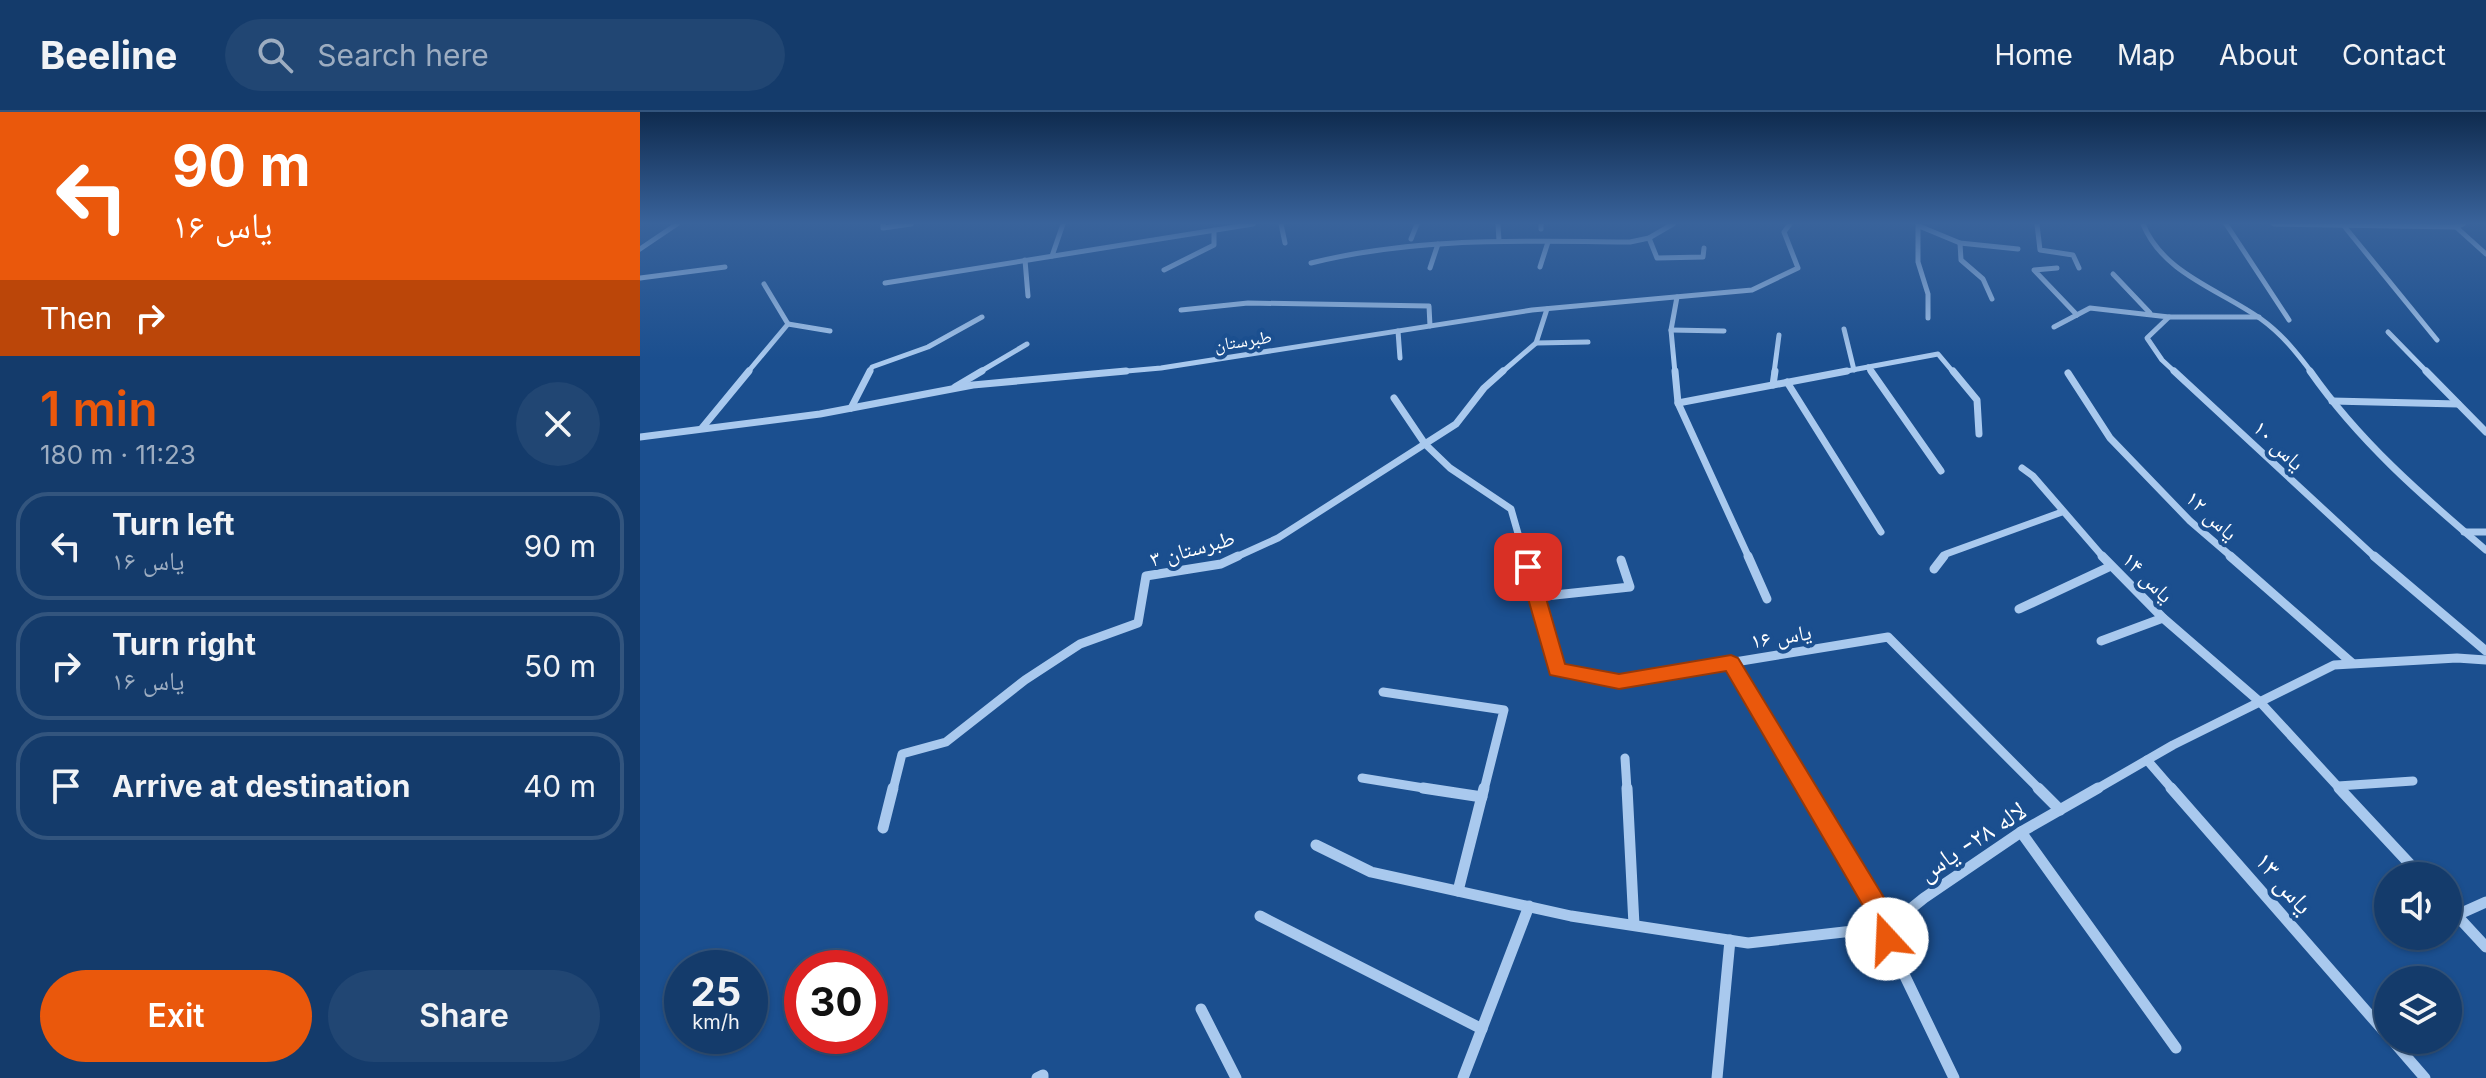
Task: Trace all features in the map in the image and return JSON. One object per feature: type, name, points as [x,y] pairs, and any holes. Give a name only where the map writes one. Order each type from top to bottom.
[{"type":"street","points":[[640,278],[709,269]]},
{"type":"street","points":[[885,283],[970,269]]},
{"type":"street","points":[[1026,269],[1028,296]]},
{"type":"street","name":"طبرستان","points":[[640,437],[851,408],[950,390],[1161,368],[1547,309],[1752,290],[1796,269]]},
{"type":"street","points":[[1920,269],[1928,294],[1928,318]]},
{"type":"street","points":[[1972,269],[1983,279],[1992,299]]},
{"type":"street","points":[[2045,269],[2034,270],[2077,315]]},
{"type":"street","points":[[2183,269],[2195,280],[2259,317],[2294,345],[2342,416],[2408,483],[2486,550]]},
{"type":"street","points":[[2256,269],[2289,320]]},
{"type":"street","points":[[2380,269],[2437,340]]},
{"type":"street","points":[[2113,274],[2150,313]]},
{"type":"street","points":[[764,284],[788,324],[830,331]]},
{"type":"street","points":[[1677,297],[1671,330],[1678,403],[1767,599]]},
{"type":"street","points":[[1181,310],[1248,303],[1429,306],[1430,326]]},
{"type":"street","points":[[2054,327],[2090,308],[2169,317],[2259,317]]},
{"type":"street","points":[[1547,309],[1536,343],[1588,342]]},
{"type":"street","points":[[851,408],[872,367],[928,347],[982,317]]},
{"type":"street","name":"یاس ۱۰","points":[[2169,317],[2147,338],[2162,360],[2393,575],[2486,651]]},
{"type":"street","points":[[702,429],[788,324]]},
{"type":"street","points":[[1844,329],[1854,370]]},
{"type":"street","points":[[1671,330],[1724,331]]},
{"type":"street","points":[[1398,331],[1400,358]]},
{"type":"street","points":[[2388,332],[2486,432]]},
{"type":"street","points":[[1773,385],[1779,335]]},
{"type":"street","name":"طبرستان ۳","points":[[883,828],[902,754],[946,742],[1025,680],[1080,644],[1138,623],[1146,576],[1221,564],[1278,538],[1456,424],[1484,388],[1536,343]]},
{"type":"street","points":[[950,390],[1027,344]]},
{"type":"street","points":[[1678,403],[1938,354],[1977,400],[1979,434]]},
{"type":"street","points":[[1868,367],[1941,471]]},
{"type":"street","name":"یاس ۱۲","points":[[2068,373],[2110,438],[2190,521],[2352,663]]},
{"type":"street","points":[[1787,382],[1881,532]]},
{"type":"street","points":[[1394,398],[1425,444]]},
{"type":"street","points":[[2332,401],[2459,404]]},
{"type":"street","name":"یاس ۱۶","points":[[1425,444],[1450,468],[1511,509],[1557,670],[1619,681],[1888,637],[2060,810]]},
{"type":"street","name":"یاس ۱۴","points":[[2022,468],[2033,476],[2111,566],[2163,618],[2260,702],[2408,862]]},
{"type":"street","points":[[1934,569],[1946,554],[2001,531],[2062,512]]},
{"type":"street","points":[[2464,532],[2486,532]]},
{"type":"street","points":[[1536,597],[1630,587],[1621,560]]},
{"type":"street","points":[[2019,609],[2111,566]]},
{"type":"street","points":[[2101,641],[2163,618]]},
{"type":"street","name":"لاله ۲۸- یاس","points":[[1888,927],[1924,898],[2021,832],[2147,760],[2334,665],[2486,660]]},
{"type":"street","points":[[1731,663],[1888,927],[1887,939],[1954,1078]]},
{"type":"street","points":[[1383,692],[1504,710],[1458,891]]},
{"type":"street","points":[[1625,758],[1634,925]]},
{"type":"street","name":"یاس ۱۳","points":[[2147,760],[2374,1020]]},
{"type":"street","points":[[1362,778],[1482,797]]},
{"type":"street","points":[[2338,786],[2413,781]]},
{"type":"street","points":[[2021,832],[2176,1048]]},
{"type":"street","points":[[1316,845],[1371,872],[1529,906],[1748,943],[1888,927]]},
{"type":"street","points":[[2462,913],[2486,902]]},
{"type":"street","points":[[1463,1078],[1529,906]]},
{"type":"street","points":[[1260,916],[1482,1029]]},
{"type":"street","points":[[2462,921],[2486,947]]},
{"type":"street","points":[[1717,1078],[1730,940]]},
{"type":"street","points":[[1201,1009],[1236,1078]]},
{"type":"street","name":"یاس ۱۳","points":[[2404,1054],[2425,1078]]},
{"type":"street","points":[[1037,1078],[1043,1075],[1043,1078]]},
{"type":"route","points":[[1528,567],[1557,670],[1619,681],[1731,663],[1888,927],[1887,939]]}]
